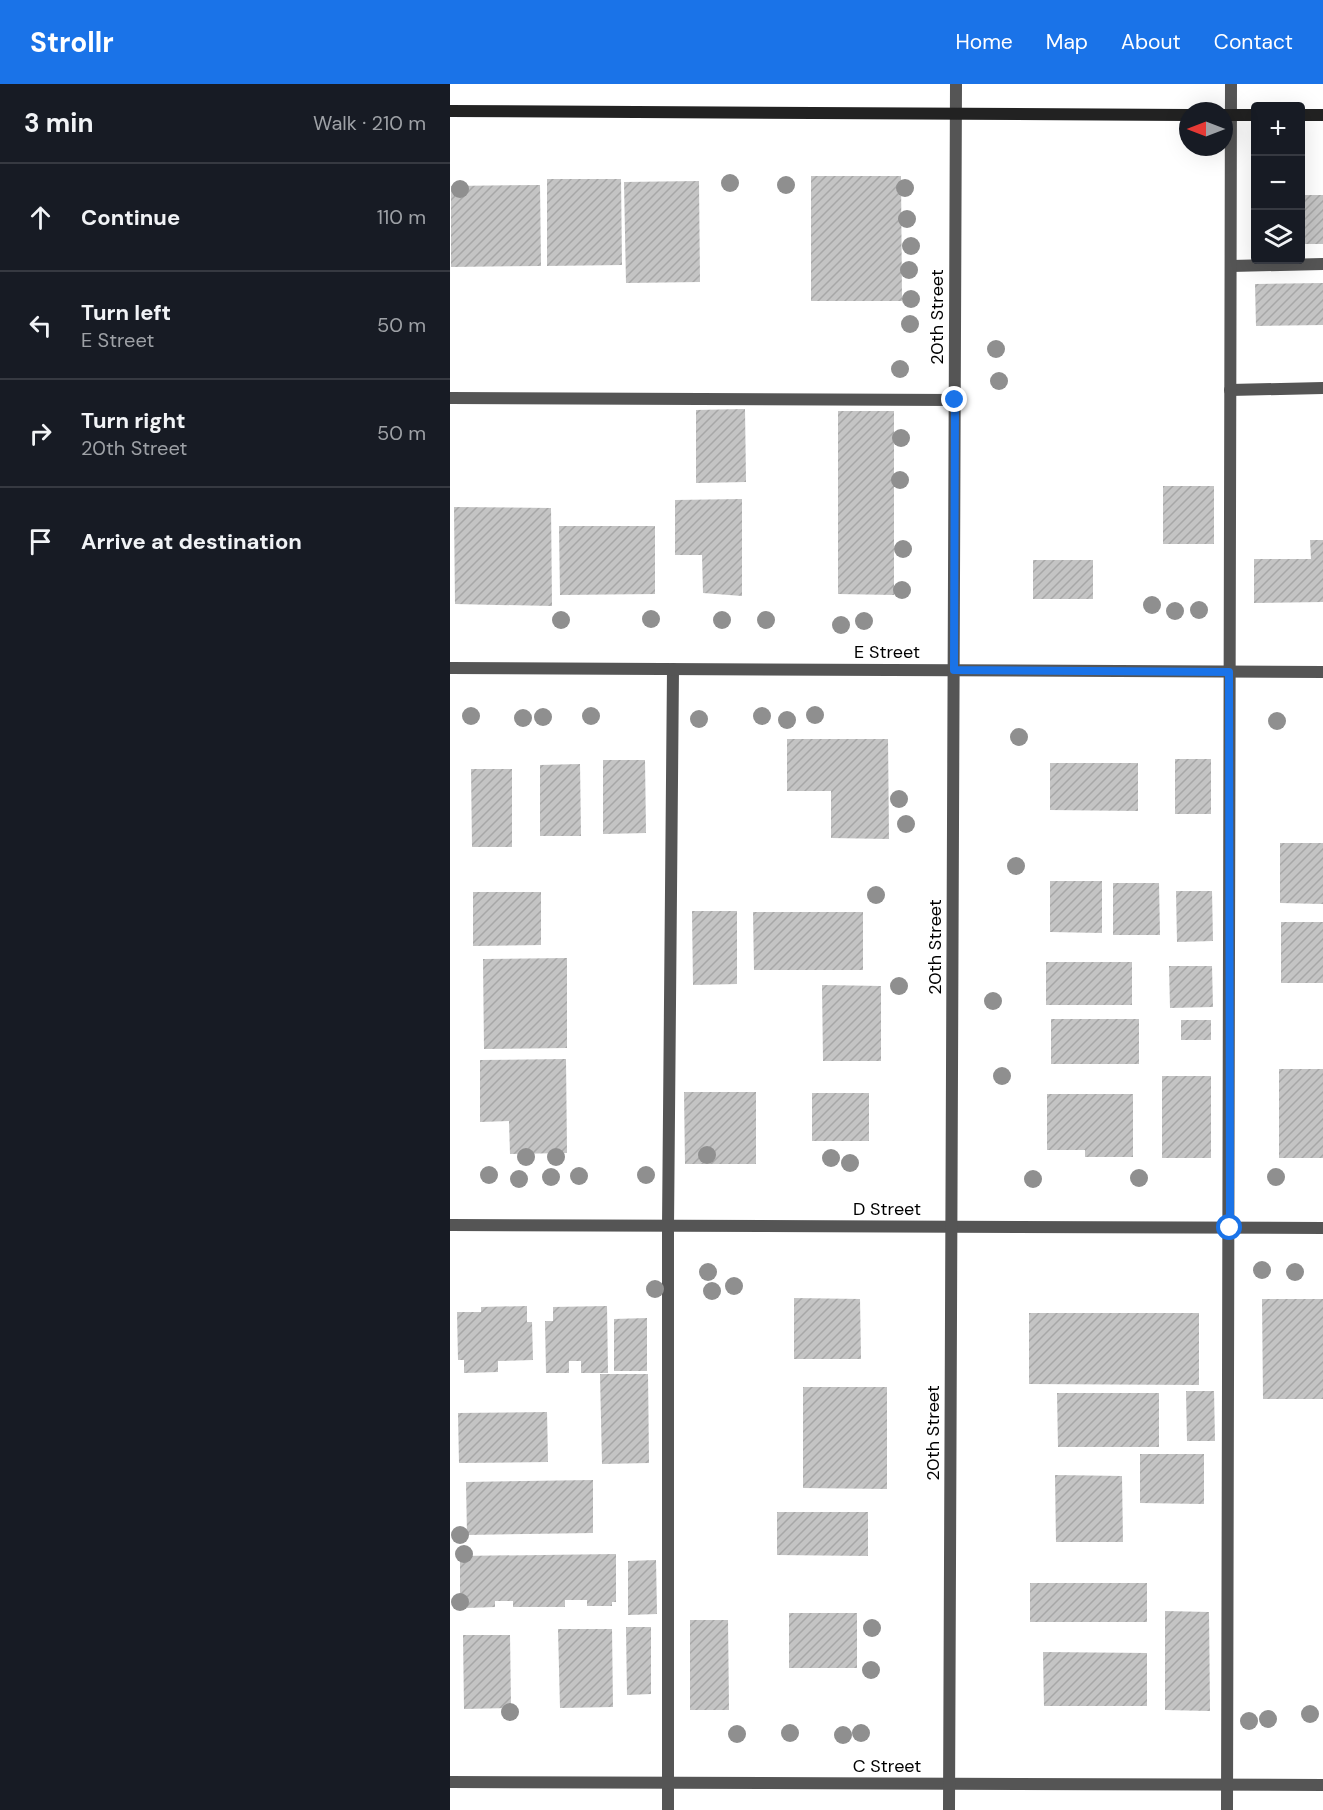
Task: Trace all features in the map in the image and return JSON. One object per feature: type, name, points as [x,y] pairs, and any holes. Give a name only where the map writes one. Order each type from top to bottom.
[{"type":"main road","points":[[450,111],[1179,115]]},
{"type":"main road","points":[[1233,115],[1251,115]]},
{"type":"main road","points":[[1305,115],[1323,115]]},
{"type":"street","name":"20th Street","points":[[949,1810],[956,84]]},
{"type":"street","points":[[1229,102],[1231,84]]},
{"type":"street","points":[[1227,1810],[1230,1228],[1231,266],[1229,156]]},
{"type":"street","points":[[1231,266],[1323,264]]},
{"type":"street","points":[[1230,390],[1323,388]]},
{"type":"street","points":[[450,398],[955,400]]},
{"type":"street","name":"E Street","points":[[450,668],[1323,672]]},
{"type":"street","points":[[668,1810],[668,1226],[674,669]]},
{"type":"street","name":"D Street","points":[[450,1225],[1323,1228]]},
{"type":"street","name":"C Street","points":[[450,1782],[1323,1785]]},
{"type":"building","points":[[811,176],[901,176],[902,301],[811,301]]},
{"type":"building","points":[[547,179],[621,179],[622,265],[547,266]]},
{"type":"building","points":[[699,181],[700,282],[626,283],[624,182]]},
{"type":"building","points":[[540,185],[541,266],[451,267],[451,186]]},
{"type":"building","points":[[1305,195],[1323,195],[1323,244],[1305,244]]},
{"type":"building","points":[[1323,283],[1323,325],[1256,326],[1255,284]]},
{"type":"building","points":[[745,409],[746,482],[696,483],[696,410]]},
{"type":"building","points":[[838,411],[894,411],[894,595],[838,594]]},
{"type":"building","points":[[1163,486],[1214,486],[1214,544],[1163,544]]},
{"type":"building","points":[[742,499],[742,596],[703,593],[702,555],[675,555],[675,500]]},
{"type":"building","points":[[454,507],[551,508],[552,606],[455,604]]},
{"type":"building","points":[[559,526],[655,526],[655,594],[560,595]]},
{"type":"building","points":[[1310,540],[1323,540],[1323,602],[1254,603],[1254,559],[1311,559]]},
{"type":"building","points":[[1033,560],[1093,560],[1093,599],[1033,599]]},
{"type":"building","points":[[787,739],[888,739],[889,839],[831,838],[831,791],[787,791]]},
{"type":"building","points":[[1175,759],[1211,759],[1211,814],[1175,814]]},
{"type":"building","points":[[603,760],[645,760],[646,833],[603,834]]},
{"type":"building","points":[[1050,763],[1138,763],[1138,811],[1050,810]]},
{"type":"building","points":[[580,764],[581,836],[540,836],[540,765]]},
{"type":"building","points":[[471,769],[512,769],[512,847],[472,847]]},
{"type":"building","points":[[1280,843],[1323,843],[1323,904],[1280,903]]},
{"type":"building","points":[[1050,881],[1102,881],[1102,933],[1050,932]]},
{"type":"building","points":[[1113,883],[1159,883],[1160,935],[1113,935]]},
{"type":"building","points":[[1176,891],[1212,891],[1213,941],[1177,942]]},
{"type":"building","points":[[473,892],[541,892],[541,945],[473,946]]},
{"type":"building","points":[[692,911],[737,911],[737,984],[693,985]]},
{"type":"building","points":[[753,912],[863,912],[863,970],[754,970]]},
{"type":"building","points":[[1281,922],[1323,922],[1323,983],[1281,983]]},
{"type":"building","points":[[567,958],[567,1048],[484,1049],[483,959]]},
{"type":"building","points":[[1046,962],[1132,962],[1132,1005],[1046,1005]]},
{"type":"building","points":[[1169,966],[1212,966],[1213,1007],[1170,1008]]},
{"type":"building","points":[[822,985],[881,986],[881,1061],[823,1061]]},
{"type":"building","points":[[1051,1019],[1139,1019],[1139,1064],[1051,1064]]},
{"type":"building","points":[[1181,1020],[1211,1020],[1211,1040],[1181,1040]]},
{"type":"building","points":[[566,1059],[567,1153],[510,1154],[509,1121],[480,1122],[480,1060]]},
{"type":"building","points":[[1279,1069],[1323,1069],[1323,1158],[1279,1158]]},
{"type":"building","points":[[1162,1076],[1211,1076],[1211,1158],[1162,1158]]},
{"type":"building","points":[[684,1092],[756,1092],[756,1164],[685,1164]]},
{"type":"building","points":[[812,1093],[869,1093],[869,1141],[812,1141]]},
{"type":"building","points":[[1047,1094],[1133,1094],[1133,1157],[1085,1157],[1085,1150],[1047,1150]]},
{"type":"building","points":[[794,1298],[860,1299],[861,1359],[794,1359]]},
{"type":"building","points":[[1262,1299],[1323,1299],[1323,1399],[1263,1399]]},
{"type":"building","points":[[527,1306],[527,1322],[532,1322],[533,1360],[498,1361],[498,1372],[464,1373],[464,1360],[458,1360],[457,1312],[481,1312],[481,1307]]},
{"type":"building","points":[[607,1306],[608,1373],[581,1373],[581,1361],[569,1361],[569,1373],[546,1373],[545,1321],[553,1321],[553,1307]]},
{"type":"building","points":[[1029,1313],[1199,1313],[1199,1385],[1029,1384]]},
{"type":"building","points":[[647,1318],[647,1371],[614,1371],[614,1319]]},
{"type":"building","points":[[600,1374],[648,1374],[649,1463],[602,1464]]},
{"type":"building","points":[[803,1387],[887,1387],[887,1489],[803,1488]]},
{"type":"building","points":[[1186,1391],[1214,1391],[1215,1441],[1187,1441]]},
{"type":"building","points":[[1057,1393],[1159,1393],[1159,1447],[1058,1447]]},
{"type":"building","points":[[547,1412],[548,1462],[459,1463],[458,1413]]},
{"type":"building","points":[[1140,1454],[1204,1454],[1204,1504],[1140,1503]]},
{"type":"building","points":[[1055,1475],[1122,1476],[1123,1542],[1056,1542]]},
{"type":"building","points":[[593,1480],[593,1533],[467,1535],[466,1482]]},
{"type":"building","points":[[777,1512],[868,1512],[868,1556],[777,1555]]},
{"type":"building","points":[[616,1554],[616,1602],[612,1602],[612,1606],[587,1606],[587,1600],[565,1600],[565,1607],[513,1607],[513,1601],[495,1601],[495,1607],[467,1608],[467,1599],[460,1599],[460,1556]]},
{"type":"building","points":[[656,1560],[657,1614],[628,1615],[628,1561]]},
{"type":"building","points":[[1030,1583],[1147,1583],[1147,1622],[1030,1622]]},
{"type":"building","points":[[1165,1611],[1209,1612],[1210,1711],[1165,1710]]},
{"type":"building","points":[[789,1613],[857,1613],[857,1668],[789,1668]]},
{"type":"building","points":[[690,1620],[728,1620],[729,1710],[690,1710]]},
{"type":"building","points":[[626,1627],[651,1627],[651,1694],[627,1695]]},
{"type":"building","points":[[558,1629],[612,1629],[613,1707],[560,1708]]},
{"type":"building","points":[[463,1635],[510,1635],[511,1708],[464,1709]]},
{"type":"building","points":[[1043,1652],[1147,1653],[1147,1706],[1044,1706]]},
{"type":"route","points":[[955,400],[954,670],[1229,672],[1230,1228]]}]
